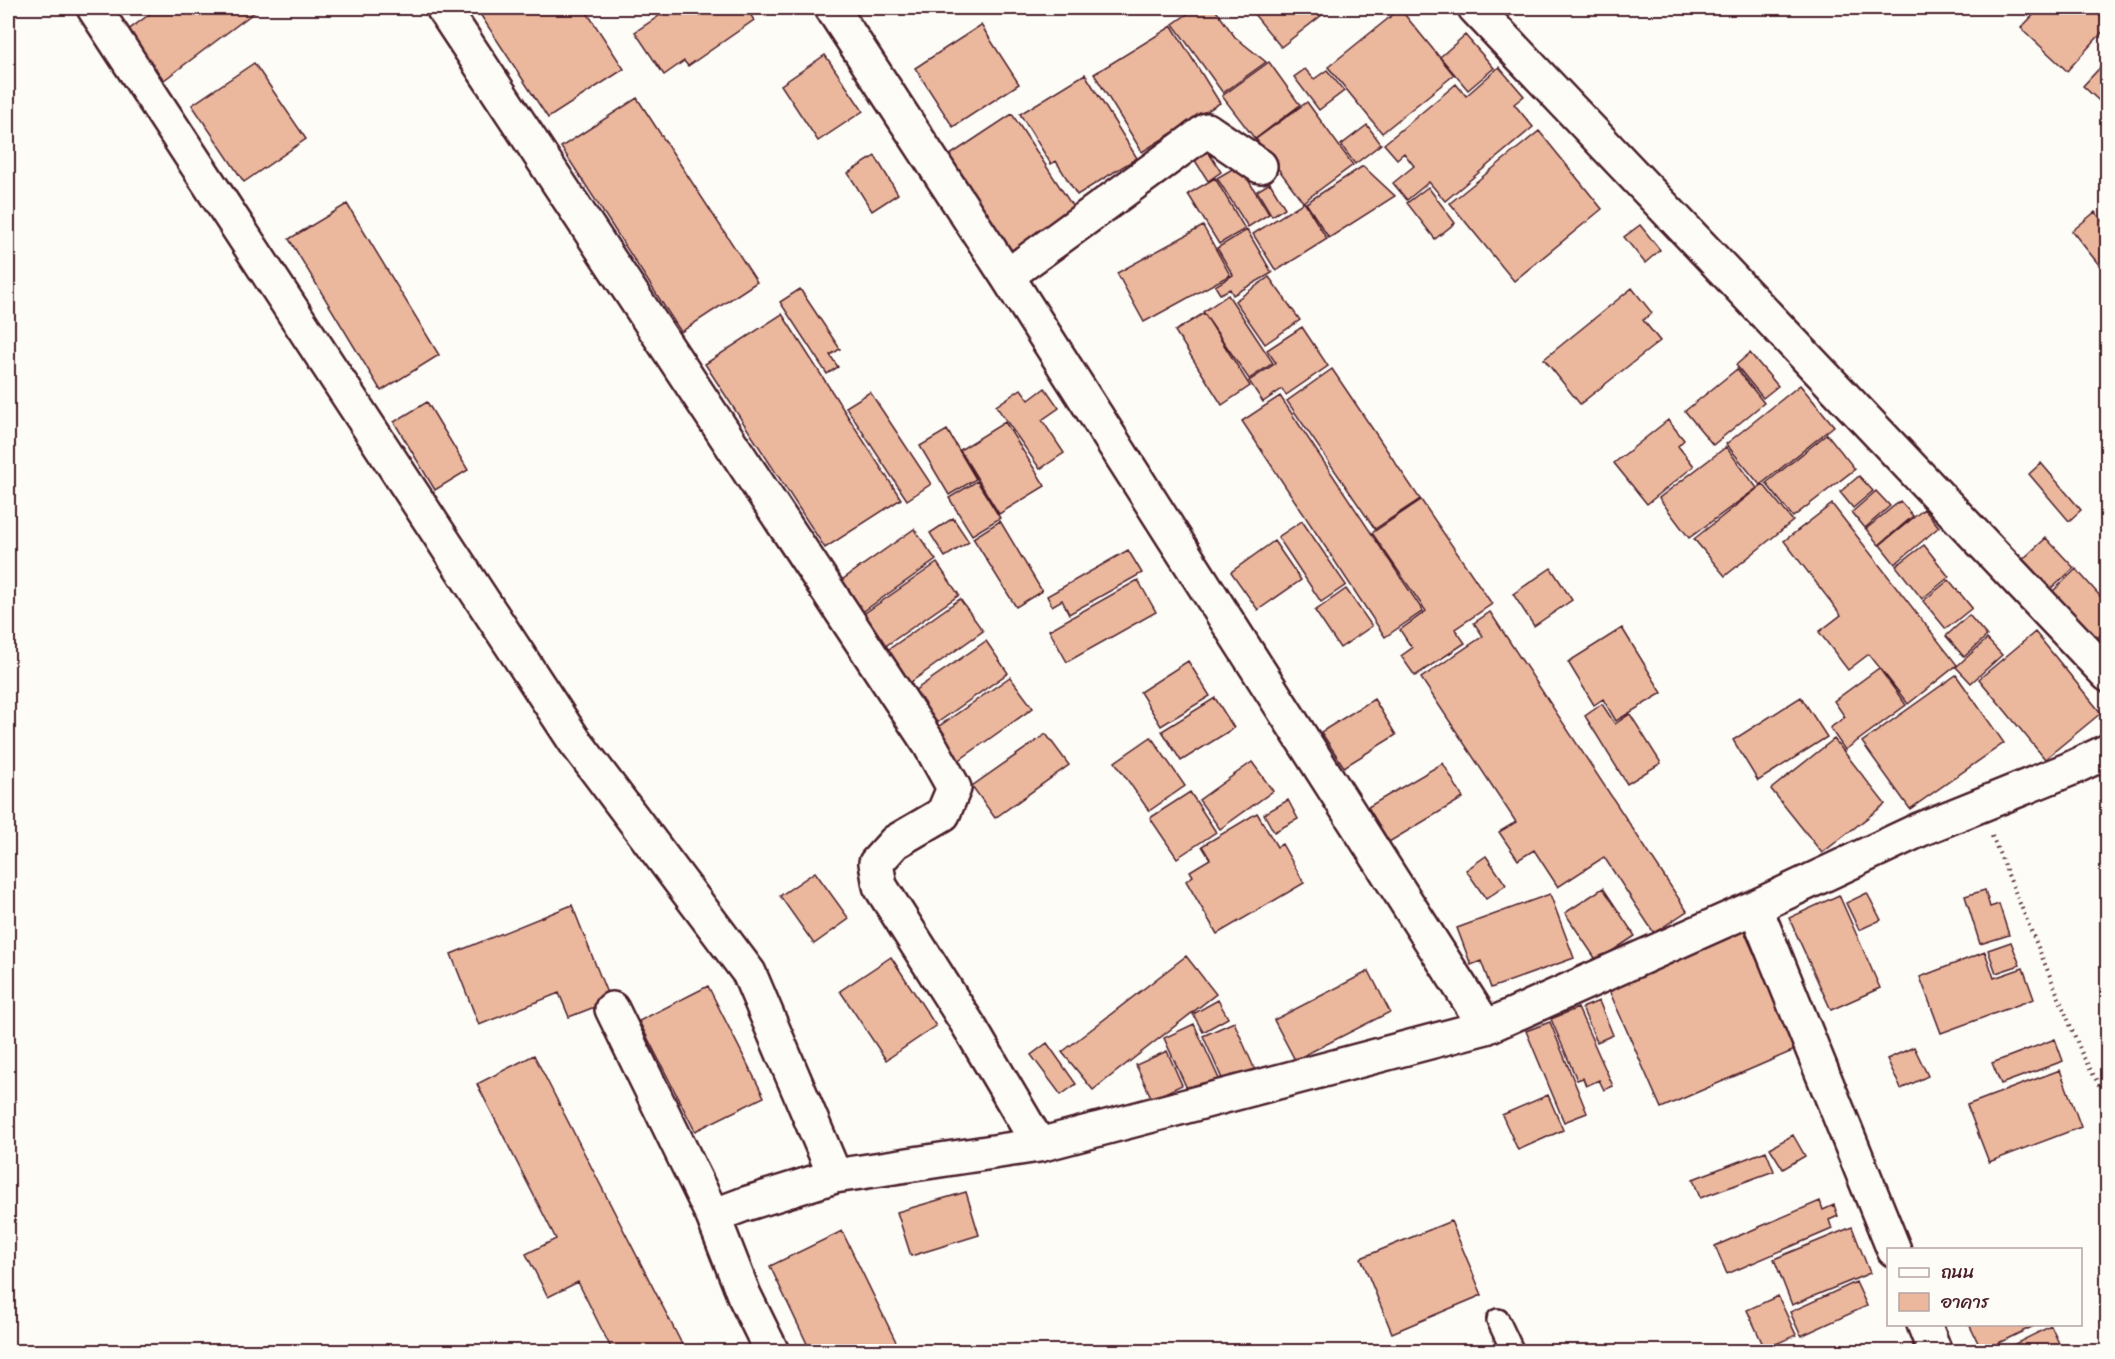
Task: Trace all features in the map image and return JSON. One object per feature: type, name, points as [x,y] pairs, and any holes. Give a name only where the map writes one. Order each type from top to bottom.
[{"type":"street","points":[[94,8],[574,740],[749,973],[835,1176]]},
{"type":"street","points":[[443,8],[930,745],[954,788],[943,814],[895,842],[876,863],[880,886],[969,1026],[1039,1145]]},
{"type":"street","points":[[832,8],[1007,276],[1486,1027]]},
{"type":"street","points":[[1475,8],[2108,675]]},
{"type":"street","points":[[1007,276],[1207,130],[1260,166]]},
{"type":"street","points":[[713,1216],[835,1176],[1039,1145],[1486,1027],[1755,907],[1921,829],[2108,752]]},
{"type":"street","points":[[1755,907],[1893,1248]]},
{"type":"street","points":[[612,1009],[713,1216],[744,1295],[772,1352]]},
{"type":"street","points":[[1925,1326],[1935,1352]]},
{"type":"lane","points":[[1498,1320],[1513,1352]]},
{"type":"path","points":[[1980,805],[2083,1056],[2108,1101]]},
{"type":"building","points":[[158,8],[260,8],[164,80],[127,31]]},
{"type":"building","points":[[476,8],[584,8],[624,69],[548,118]]},
{"type":"building","points":[[671,8],[746,8],[754,20],[688,66],[684,61],[664,75],[635,32]]},
{"type":"building","points":[[1196,8],[1214,8],[1235,37],[1266,62],[1223,93],[1173,24]]},
{"type":"building","points":[[1249,8],[1325,8],[1327,11],[1281,47]]},
{"type":"building","points":[[2007,8],[2018,8],[2013,13]]},
{"type":"building","points":[[2040,8],[2091,8],[2108,23],[2108,26],[2067,71],[2021,28]]},
{"type":"building","points":[[1400,9],[1454,75],[1382,133],[1328,67]]},
{"type":"building","points":[[981,25],[1019,84],[953,127],[915,68]]},
{"type":"building","points":[[1172,26],[1220,103],[1142,152],[1094,74]]},
{"type":"building","points":[[1465,35],[1494,68],[1468,90],[1440,57]]},
{"type":"building","points":[[825,55],[863,111],[818,141],[781,85]]},
{"type":"building","points":[[2108,59],[2108,109],[2083,86]]},
{"type":"building","points":[[1269,62],[1300,105],[1255,139],[1222,96]]},
{"type":"building","points":[[254,63],[306,139],[244,182],[192,105]]},
{"type":"building","points":[[1499,67],[1524,96],[1514,104],[1533,127],[1445,201],[1429,182],[1407,200],[1393,183],[1414,166],[1404,153],[1397,159],[1384,144],[1456,84],[1466,96]]},
{"type":"building","points":[[1305,69],[1314,79],[1327,70],[1344,91],[1319,110],[1294,77]]},
{"type":"building","points":[[1085,74],[1137,158],[1077,195],[1056,161],[1051,164],[1020,114]]},
{"type":"building","points":[[637,98],[757,282],[681,332],[561,147]]},
{"type":"building","points":[[1307,102],[1353,165],[1303,202],[1256,139]]},
{"type":"building","points":[[1012,114],[1075,210],[1010,252],[947,157]]},
{"type":"building","points":[[1367,125],[1381,144],[1355,164],[1341,145]]},
{"type":"building","points":[[1539,131],[1602,209],[1514,281],[1450,203]]},
{"type":"building","points":[[1207,150],[1221,172],[1208,181],[1194,159]]},
{"type":"building","points":[[875,156],[898,194],[872,211],[848,173]]},
{"type":"building","points":[[1239,165],[1269,214],[1248,227],[1217,178]]},
{"type":"building","points":[[1363,166],[1395,196],[1329,238],[1306,203]]},
{"type":"building","points":[[1215,178],[1245,229],[1219,244],[1188,194]]},
{"type":"building","points":[[1270,183],[1285,208],[1272,216],[1257,191]]},
{"type":"building","points":[[1428,187],[1455,223],[1435,239],[1407,203]]},
{"type":"building","points":[[1304,202],[1327,239],[1276,271],[1253,234]]},
{"type":"building","points":[[347,204],[439,355],[381,391],[289,239]]},
{"type":"building","points":[[2095,212],[2108,227],[2108,276],[2072,231]]},
{"type":"building","points":[[1640,225],[1660,250],[1645,263],[1624,237]]},
{"type":"building","points":[[1203,226],[1230,275],[1144,322],[1117,273]]},
{"type":"building","points":[[1247,230],[1272,273],[1233,295],[1230,289],[1220,294],[1215,286],[1233,275],[1217,248]]},
{"type":"building","points":[[1269,277],[1300,320],[1265,344],[1235,301]]},
{"type":"building","points":[[1632,288],[1652,313],[1643,320],[1660,341],[1580,404],[1544,359]]},
{"type":"building","points":[[800,289],[840,349],[830,355],[838,367],[827,374],[780,302]]},
{"type":"building","points":[[1228,295],[1273,363],[1249,379],[1203,312]]},
{"type":"building","points":[[1204,313],[1250,386],[1222,405],[1175,331]]},
{"type":"building","points":[[782,314],[901,499],[825,548],[705,364]]},
{"type":"building","points":[[1302,327],[1328,366],[1286,395],[1282,389],[1263,402],[1249,381],[1276,363],[1267,350]]},
{"type":"building","points":[[1750,353],[1778,386],[1763,398],[1736,365]]},
{"type":"building","points":[[1332,369],[1420,499],[1375,529],[1287,401]]},
{"type":"building","points":[[1737,369],[1764,403],[1713,445],[1685,411]]},
{"type":"building","points":[[1800,385],[1834,426],[1760,485],[1726,444]]},
{"type":"building","points":[[1045,388],[1059,408],[1042,420],[1064,453],[1040,469],[996,406],[1021,389],[1029,400]]},
{"type":"building","points":[[870,392],[931,484],[907,500],[846,407]]},
{"type":"building","points":[[1280,396],[1423,611],[1385,637],[1242,421]]},
{"type":"building","points":[[427,402],[468,470],[435,490],[394,422]]},
{"type":"building","points":[[1668,420],[1684,440],[1678,446],[1694,466],[1647,504],[1614,463]]},
{"type":"building","points":[[1005,422],[1045,486],[999,514],[960,450]]},
{"type":"building","points":[[947,430],[976,479],[949,495],[920,446]]},
{"type":"building","points":[[1827,434],[1855,469],[1793,517],[1766,483]]},
{"type":"building","points":[[1726,447],[1757,488],[1689,538],[1659,498]]},
{"type":"building","points":[[2041,463],[2081,510],[2069,521],[2029,474]]},
{"type":"building","points":[[1859,476],[1873,491],[1853,508],[1840,492]]},
{"type":"building","points":[[977,481],[1000,518],[972,535],[949,498]]},
{"type":"building","points":[[1763,484],[1793,521],[1725,576],[1694,539]]},
{"type":"building","points":[[1876,491],[1890,506],[1865,528],[1852,512]]},
{"type":"building","points":[[1421,500],[1492,604],[1455,629],[1465,643],[1415,676],[1401,656],[1412,648],[1400,630],[1426,611],[1372,533]]},
{"type":"building","points":[[1900,501],[1913,516],[1879,545],[1866,529]]},
{"type":"building","points":[[1832,504],[1957,665],[1908,704],[1869,654],[1848,670],[1819,632],[1841,615],[1784,541]]},
{"type":"building","points":[[1924,509],[1939,527],[1895,564],[1880,545]]},
{"type":"building","points":[[953,518],[969,542],[945,557],[930,533]]},
{"type":"building","points":[[1000,521],[1042,591],[1016,607],[973,538]]},
{"type":"building","points":[[1302,521],[1346,585],[1321,602],[1278,537]]},
{"type":"building","points":[[914,529],[936,560],[861,613],[839,582]]},
{"type":"building","points":[[2046,538],[2074,568],[2050,590],[2022,560]]},
{"type":"building","points":[[1274,541],[1301,580],[1258,610],[1231,572]]},
{"type":"building","points":[[1924,545],[1949,577],[1922,599],[1896,566]]},
{"type":"building","points":[[1128,550],[1142,573],[1069,614],[1062,600],[1052,606],[1047,596]]},
{"type":"building","points":[[937,563],[959,595],[884,647],[862,615]]},
{"type":"building","points":[[1551,568],[1572,600],[1534,626],[1513,594]]},
{"type":"building","points":[[2076,569],[2108,605],[2108,628],[2095,640],[2052,592]]},
{"type":"building","points":[[1138,580],[1156,612],[1067,662],[1049,630]]},
{"type":"building","points":[[1949,580],[1972,608],[1946,629],[1923,601]]},
{"type":"building","points":[[1346,589],[1372,626],[1340,648],[1315,611]]},
{"type":"building","points":[[960,599],[983,631],[908,684],[885,652]]},
{"type":"building","points":[[1490,612],[1687,911],[1654,933],[1604,857],[1558,887],[1534,850],[1518,860],[1499,832],[1516,822],[1421,678],[1483,636],[1474,623]]},
{"type":"building","points":[[1969,615],[1987,636],[1964,657],[1946,636]]},
{"type":"building","points":[[1622,628],[1662,693],[1616,721],[1603,699],[1594,705],[1568,662]]},
{"type":"building","points":[[2108,631],[2108,654],[2096,642]]},
{"type":"building","points":[[2035,632],[2101,713],[2045,759],[1979,679]]},
{"type":"building","points":[[1987,639],[2002,655],[1971,683],[1956,667]]},
{"type":"building","points":[[986,641],[1008,673],[934,725],[911,693]]},
{"type":"building","points":[[1188,661],[1210,696],[1161,726],[1140,692]]},
{"type":"building","points":[[1879,668],[1906,705],[1845,750],[1830,728],[1845,717],[1834,701]]},
{"type":"building","points":[[1956,675],[2004,743],[1910,809],[1862,742]]},
{"type":"building","points":[[1010,677],[1033,708],[958,761],[935,729]]},
{"type":"building","points":[[1801,697],[1827,737],[1758,781],[1733,740]]},
{"type":"building","points":[[1215,698],[1234,728],[1181,761],[1162,731]]},
{"type":"building","points":[[1374,699],[1396,735],[1344,767],[1321,732]]},
{"type":"building","points":[[1602,704],[1615,724],[1630,714],[1661,763],[1627,784],[1585,716]]},
{"type":"building","points":[[1046,734],[1069,765],[995,818],[972,786]]},
{"type":"building","points":[[1151,737],[1185,786],[1149,811],[1115,762]]},
{"type":"building","points":[[1834,739],[1885,804],[1822,853],[1771,789]]},
{"type":"building","points":[[1252,762],[1273,791],[1220,829],[1199,800]]},
{"type":"building","points":[[1443,763],[1463,798],[1389,842],[1368,807]]},
{"type":"building","points":[[1190,792],[1216,832],[1177,858],[1150,818]]},
{"type":"building","points":[[1288,800],[1298,819],[1274,832],[1264,814]]},
{"type":"building","points":[[1257,813],[1277,847],[1282,844],[1304,883],[1217,934],[1186,881],[1193,876],[1190,871],[1210,859],[1202,846]]},
{"type":"building","points":[[1486,856],[1506,885],[1486,899],[1466,870]]},
{"type":"building","points":[[815,872],[849,919],[814,944],[780,896]]},
{"type":"building","points":[[1603,888],[1635,936],[1597,961],[1565,913]]},
{"type":"building","points":[[1985,890],[1990,907],[1999,904],[2009,935],[1980,944],[1965,896]]},
{"type":"building","points":[[1867,893],[1881,920],[1859,930],[1846,903]]},
{"type":"building","points":[[1550,894],[1574,958],[1491,988],[1481,961],[1471,965],[1457,928]]},
{"type":"building","points":[[1839,895],[1880,988],[1831,1010],[1789,918]]},
{"type":"building","points":[[572,905],[610,1001],[569,1017],[559,993],[479,1025],[451,954]]},
{"type":"building","points":[[1739,920],[1797,1049],[1661,1108],[1604,979]]},
{"type":"building","points":[[2011,942],[2020,965],[1996,973],[1988,950]]},
{"type":"building","points":[[1985,952],[1994,978],[2023,968],[2034,999],[1941,1033],[1920,977]]},
{"type":"building","points":[[1186,956],[1216,994],[1093,1090],[1062,1052]]},
{"type":"building","points":[[891,957],[936,1026],[886,1060],[840,991]]},
{"type":"building","points":[[1369,971],[1390,1012],[1295,1060],[1274,1020]]},
{"type":"building","points":[[708,986],[764,1097],[695,1131],[639,1021]]},
{"type":"building","points":[[1218,1000],[1228,1018],[1203,1032],[1193,1014]]},
{"type":"building","points":[[1599,1001],[1613,1035],[1597,1042],[1582,1008]]},
{"type":"building","points":[[1578,1008],[1613,1086],[1604,1090],[1599,1080],[1586,1086],[1583,1078],[1577,1080],[1551,1019]]},
{"type":"building","points":[[1234,1022],[1255,1070],[1224,1083],[1203,1036]]},
{"type":"building","points":[[1550,1022],[1587,1113],[1564,1122],[1526,1031]]},
{"type":"building","points":[[1194,1024],[1219,1079],[1189,1093],[1164,1038]]},
{"type":"building","points":[[2055,1039],[2063,1061],[2001,1084],[1992,1063]]},
{"type":"building","points":[[1047,1043],[1076,1084],[1061,1095],[1031,1055]]},
{"type":"building","points":[[1914,1047],[1928,1076],[1901,1089],[1887,1059]]},
{"type":"building","points":[[1167,1051],[1182,1085],[1152,1099],[1136,1065]]},
{"type":"building","points":[[534,1055],[686,1352],[613,1352],[578,1282],[548,1297],[526,1254],[556,1239],[477,1084]]},
{"type":"building","points":[[2060,1070],[2081,1127],[1989,1162],[1967,1105]]},
{"type":"building","points":[[1548,1095],[1563,1130],[1518,1150],[1502,1115]]},
{"type":"building","points":[[1793,1135],[1805,1156],[1783,1169],[1770,1148]]},
{"type":"building","points":[[1766,1151],[1774,1171],[1700,1198],[1693,1179]]},
{"type":"building","points":[[966,1192],[979,1235],[911,1256],[897,1212]]},
{"type":"building","points":[[1820,1201],[1823,1210],[1834,1205],[1838,1216],[1829,1220],[1832,1229],[1727,1274],[1715,1246]]},
{"type":"building","points":[[1451,1221],[1482,1295],[1392,1333],[1361,1258]]},
{"type":"building","points":[[1852,1227],[1870,1273],[1792,1305],[1774,1259]]},
{"type":"building","points":[[842,1231],[901,1352],[811,1352],[770,1266]]},
{"type":"building","points":[[1856,1282],[1867,1306],[1801,1336],[1790,1312]]},
{"type":"building","points":[[1778,1296],[1796,1335],[1765,1349],[1747,1310]]},
{"type":"building","points":[[1970,1326],[2034,1326],[1982,1351]]},
{"type":"building","points":[[2051,1326],[2063,1352],[1999,1352]]}]
